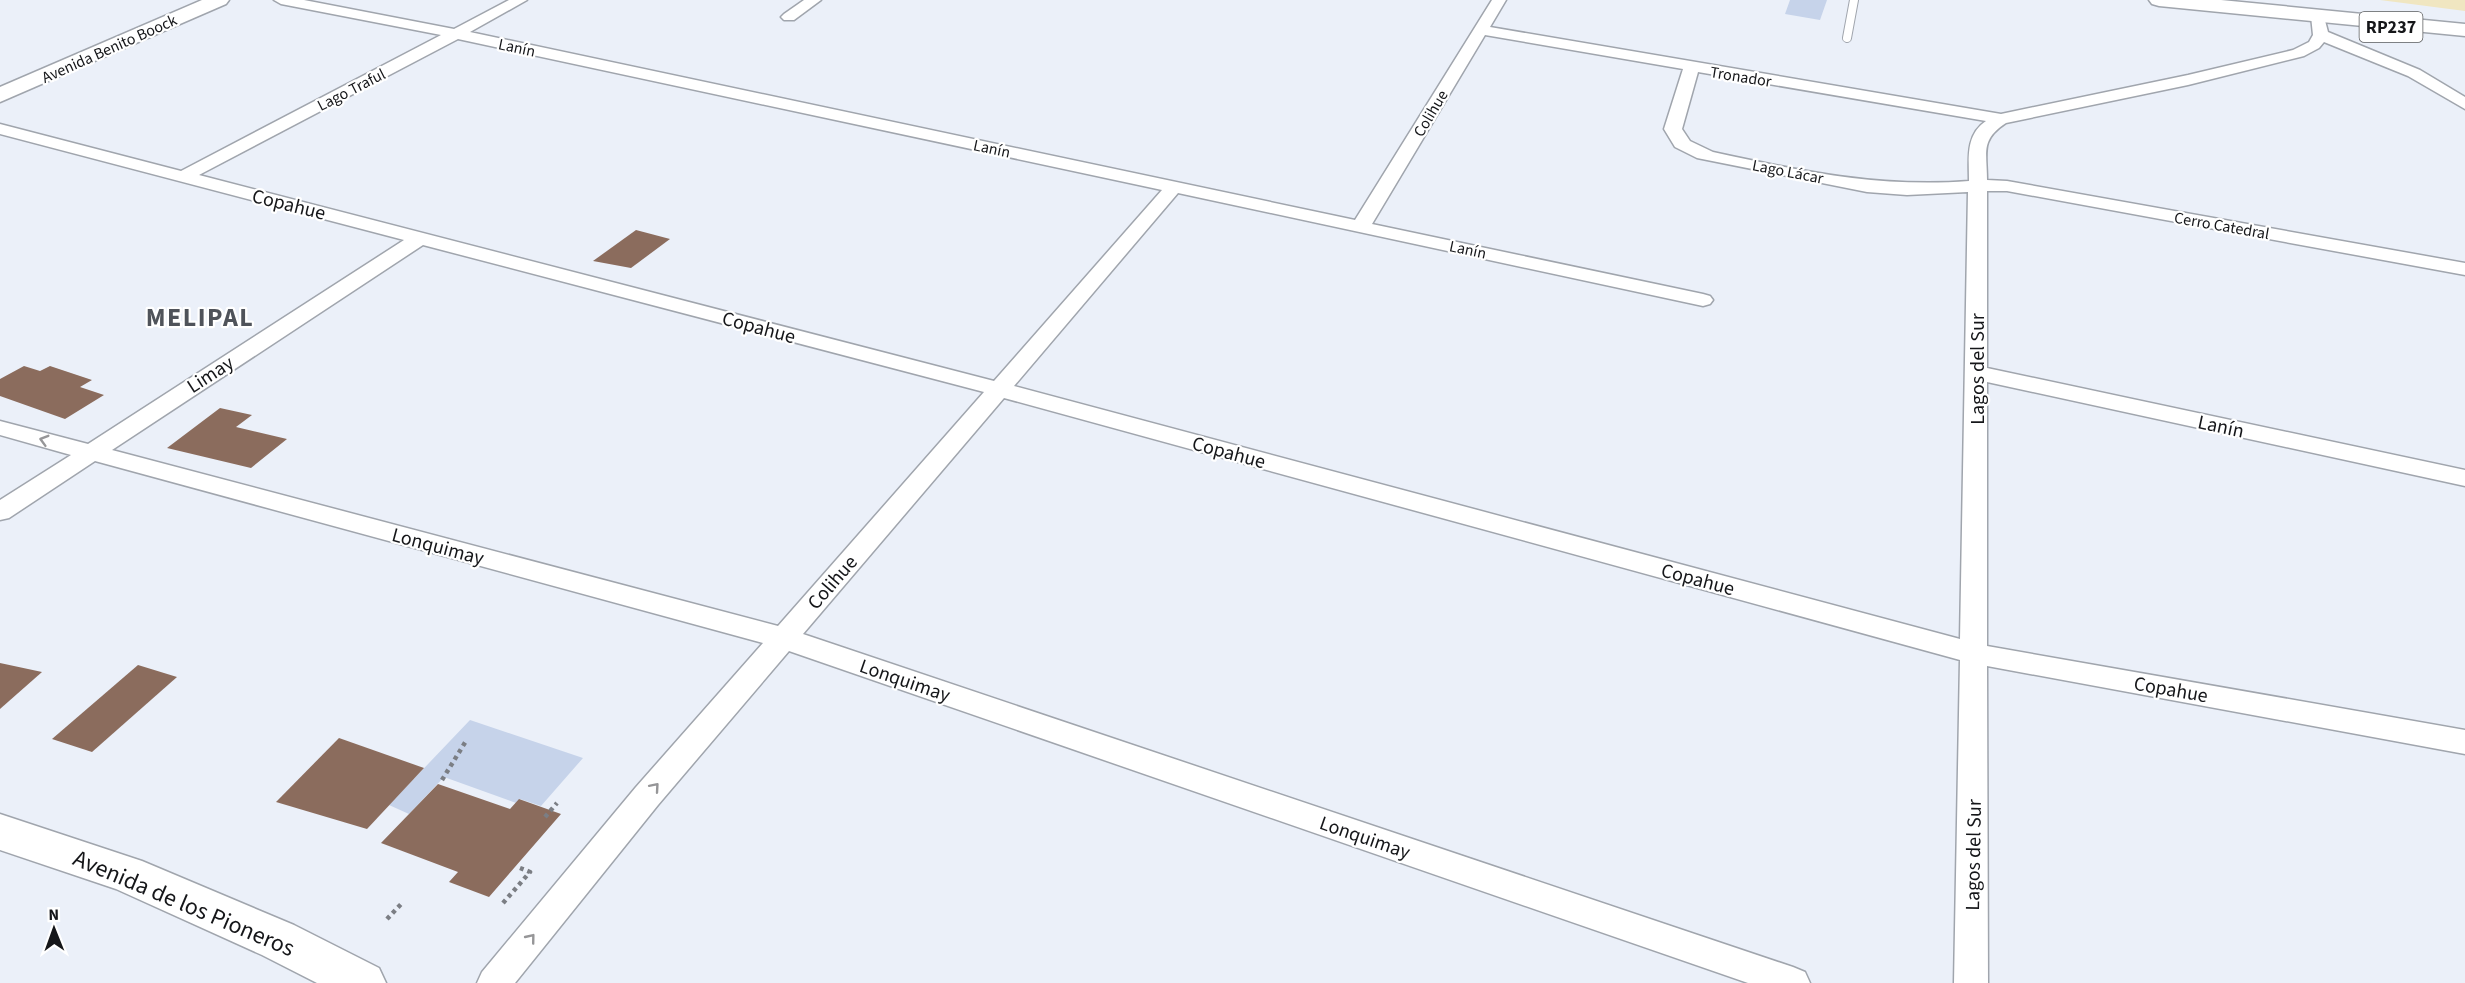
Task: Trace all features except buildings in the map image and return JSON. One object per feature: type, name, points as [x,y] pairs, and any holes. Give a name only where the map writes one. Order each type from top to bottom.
[{"type":"main road","name":"Avenida Benito Boock","points":[[0,95],[219,0]]},
{"type":"main road","name":"RP237","points":[[2159,0],[2319,26],[2465,37]]},
{"type":"main road","name":"RP237","points":[[2319,26],[2465,30]]},
{"type":"main road","name":"Avenida de los Pioneros","points":[[0,832],[127,874],[278,940],[363,983]]},
{"type":"street","name":"Lanín","points":[[281,0],[457,34],[1703,300]]},
{"type":"street","name":"Lago Traful","points":[[182,177],[520,0]]},
{"type":"street","points":[[789,17],[814,0]]},
{"type":"street","name":"Colihue","points":[[1360,226],[1499,0]]},
{"type":"street","points":[[2001,119],[2188,80],[2298,53],[2314,45],[2319,26],[2414,72],[2465,104]]},
{"type":"street","name":"Tronador","points":[[1480,30],[1691,68],[2001,119]]},
{"type":"street","name":"Lago Lácar","points":[[1691,68],[1673,129],[1676,139],[1691,150],[1869,186],[1935,190],[1978,184]]},
{"type":"street","name":"Lagos del Sur","points":[[1971,983],[1976,654],[1978,147],[1983,131],[2001,119]]},
{"type":"street","name":"Copahue","points":[[0,129],[1001,390],[1976,654],[2465,742]]},
{"type":"street","name":"Cerro Catedral","points":[[1978,184],[2007,186],[2465,268]]},
{"type":"street","name":"Colihue","points":[[494,983],[647,796],[1001,390],[1174,186]]},
{"type":"street","name":"Limay","points":[[0,512],[87,453],[421,238]]},
{"type":"street","name":"Lanín","points":[[1978,373],[2465,478]]},
{"type":"street","name":"Lonquimay","points":[[0,428],[783,638],[1793,983]]},
{"type":"lane","points":[[1847,38],[1854,0]]},
{"type":"path","points":[[442,780],[466,741]]},
{"type":"path","points":[[545,817],[557,803]]},
{"type":"path","points":[[504,903],[530,872],[520,868]]},
{"type":"path","points":[[387,920],[404,902]]},
{"type":"shaded area","points":[[1790,0],[1827,0],[1820,20],[1785,14]]},
{"type":"shaded area","points":[[470,720],[583,758],[541,806],[520,799],[516,803],[444,777],[409,814],[389,805]]},
{"type":"sand","points":[[2380,0],[2465,0],[2465,11]]},
{"type":"district","name":"MELIPAL","points":[[200,317]]}]
